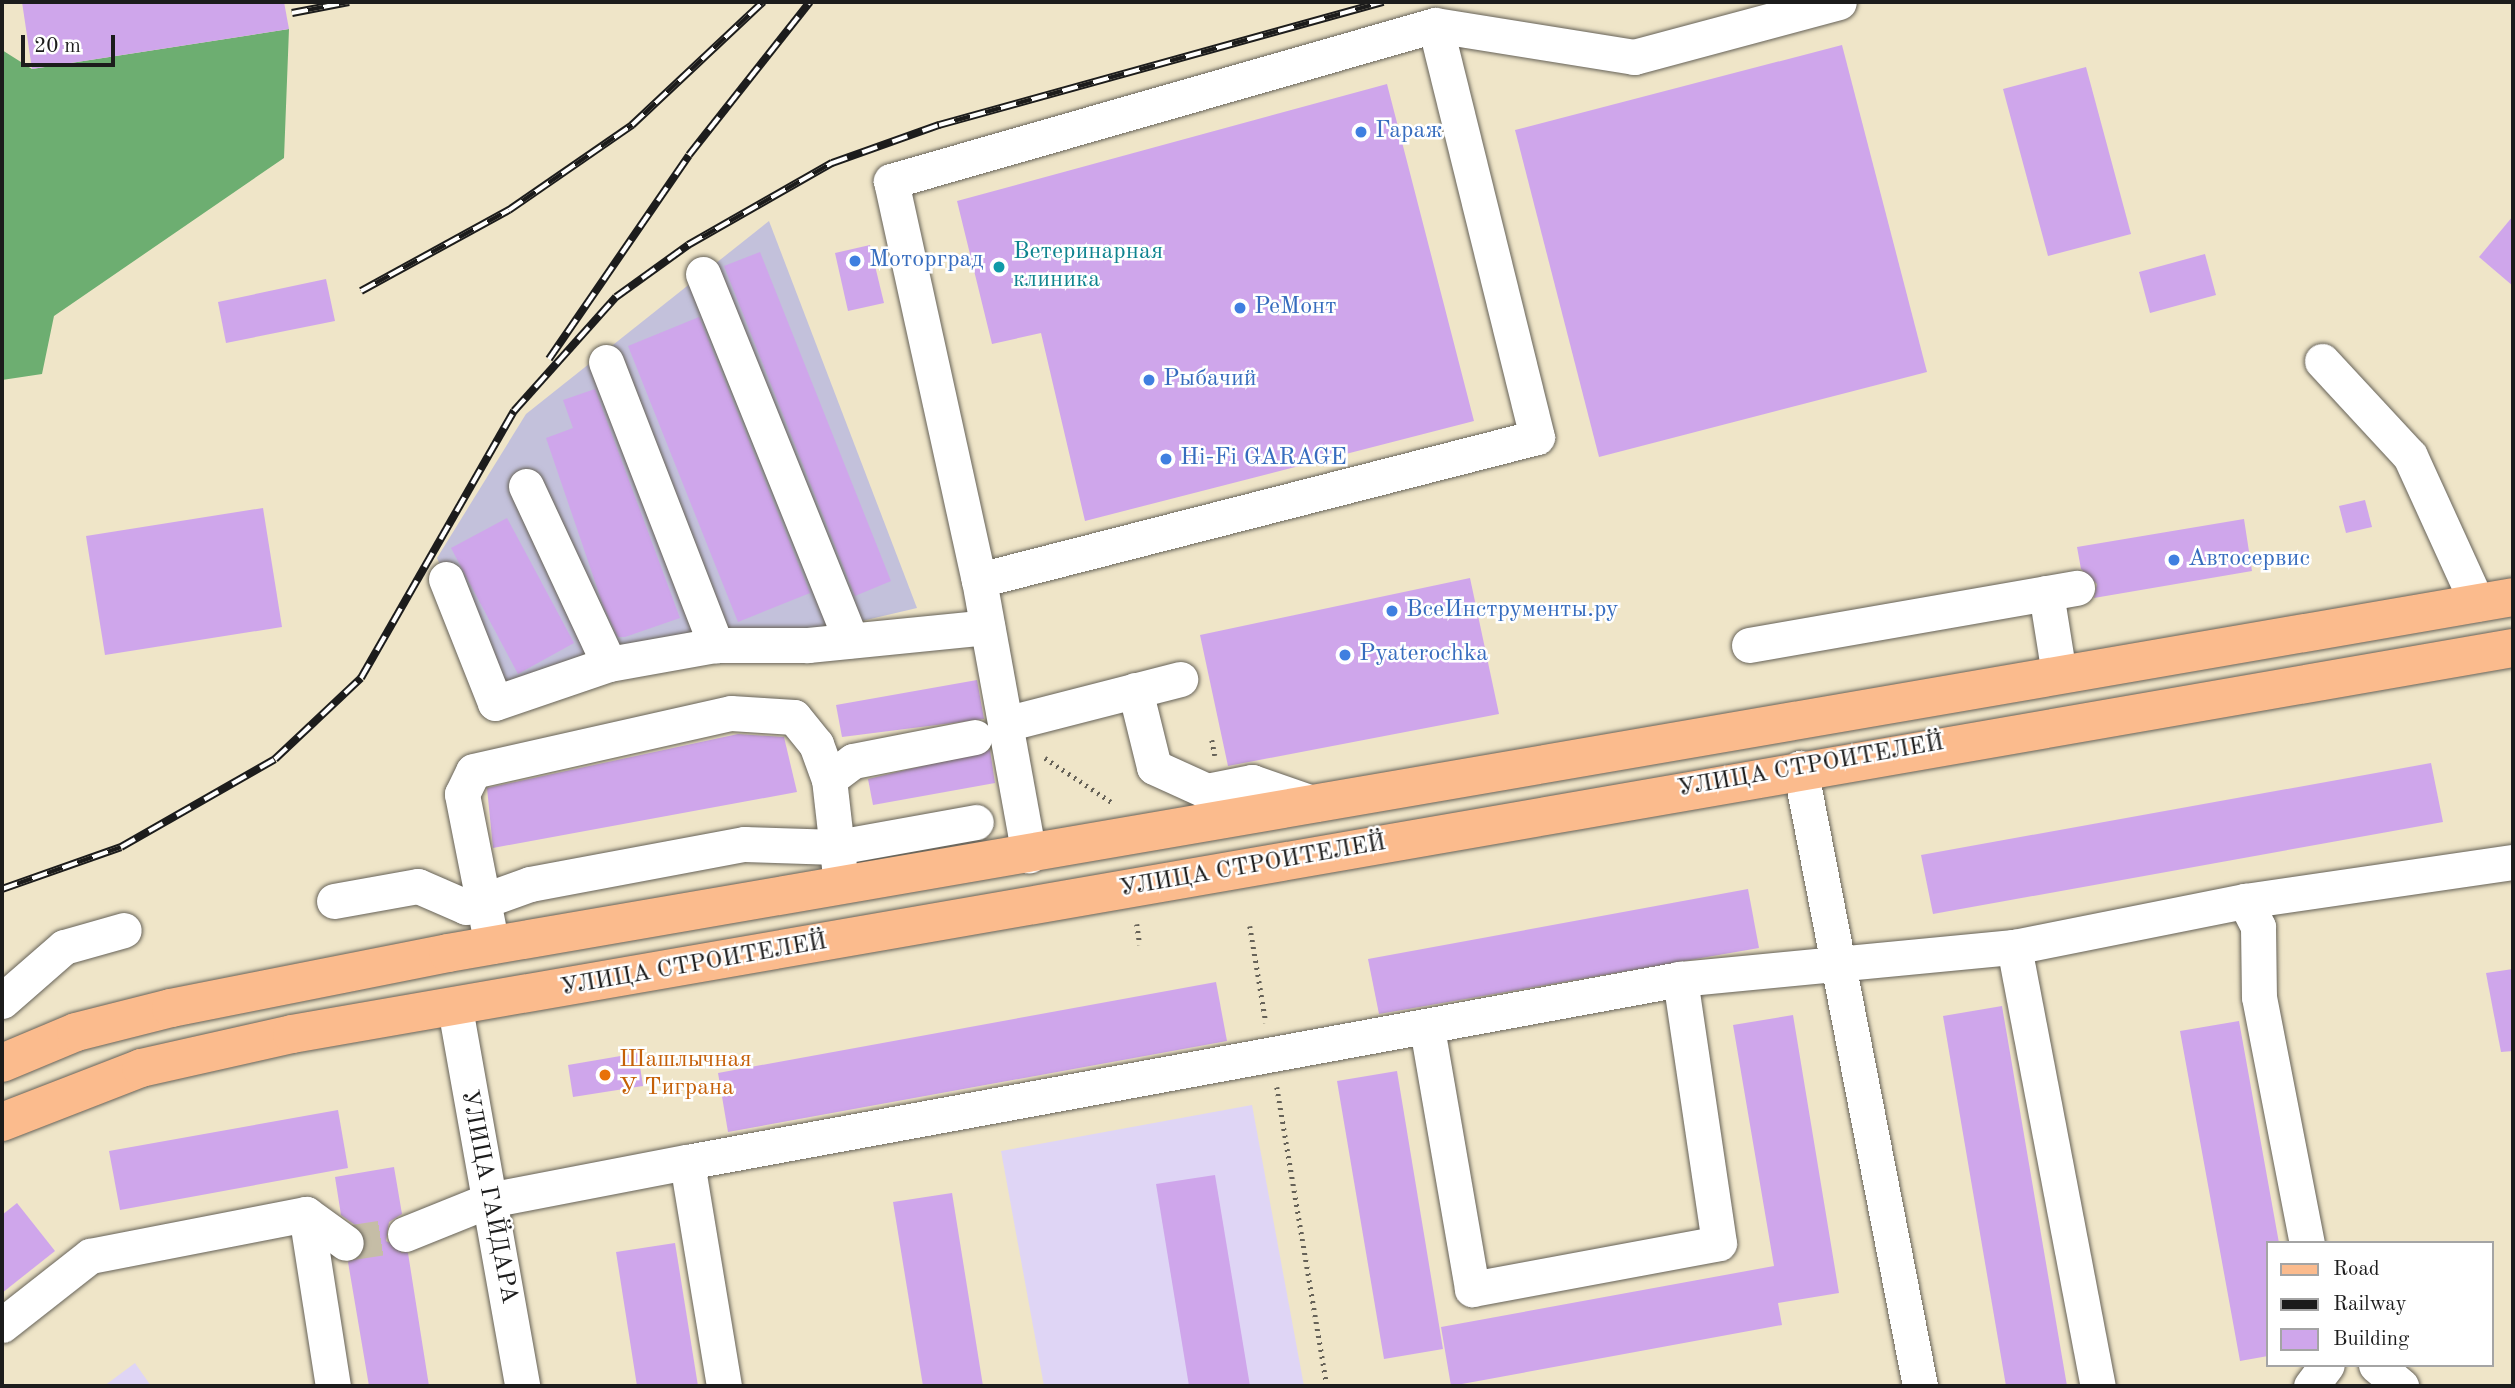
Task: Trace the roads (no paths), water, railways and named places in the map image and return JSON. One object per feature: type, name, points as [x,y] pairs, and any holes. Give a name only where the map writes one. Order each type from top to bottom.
[{"type":"main road","name":"УЛИЦА СТРОИТЕЛЕЙ","points":[[2,1063],[76,1032],[171,1008],[448,953],[841,884],[1029,855],[1793,719],[2496,600]]},
{"type":"main road","points":[[2496,600],[2510,648]]},
{"type":"main road","points":[[2324,629],[2332,678]]},
{"type":"main road","name":"УЛИЦА СТРОИТЕЛЕЙ","points":[[2,1122],[141,1068],[292,1034],[455,1008],[1039,905],[1800,768],[2510,648]]},
{"type":"main road","points":[[1793,719],[1800,768]]},
{"type":"main road","points":[[1029,855],[1039,905]]},
{"type":"main road","points":[[448,953],[455,1008]]},
{"type":"street","points":[[1029,855],[990,730],[987,627],[979,580],[891,181],[1435,24],[1634,57],[1839,2]]},
{"type":"street","points":[[979,580],[1537,437],[1435,24]]},
{"type":"street","points":[[703,274],[851,640]]},
{"type":"street","points":[[2322,361],[2410,456],[2496,600]]},
{"type":"street","points":[[606,362],[716,645]]},
{"type":"street","points":[[526,486],[609,664]]},
{"type":"street","points":[[446,579],[495,703],[609,664],[716,645],[851,640],[987,627]]},
{"type":"street","points":[[1749,645],[2061,591],[2059,674]]},
{"type":"street","points":[[830,779],[853,761],[990,730],[1180,679]]},
{"type":"street","points":[[1135,690],[1154,767],[1206,791],[1252,782],[1315,804]]},
{"type":"street","points":[[492,946],[462,794],[473,771],[731,713],[794,717],[816,744],[830,779],[841,884]]},
{"type":"street","points":[[1800,768],[1920,1386]]},
{"type":"street","points":[[334,901],[418,886],[466,907],[483,898],[744,844],[837,847],[976,822]]},
{"type":"street","points":[[405,1234],[489,1200],[1680,979],[2014,947],[2245,901],[2513,862]]},
{"type":"street","points":[[2245,901],[2258,927],[2259,997],[2307,1241]]},
{"type":"street","points":[[2,1001],[64,947],[124,930]]},
{"type":"street","points":[[2014,947],[2098,1386]]},
{"type":"street","points":[[1427,1028],[1472,1289],[1719,1243],[1680,979]]},
{"type":"street","name":"УЛИЦА ГАЙДАРА","points":[[455,1008],[522,1386]]},
{"type":"street","points":[[687,1162],[724,1386]]},
{"type":"street","points":[[306,1214],[333,1386]]},
{"type":"street","points":[[2,1325],[90,1256],[306,1214],[346,1244]]},
{"type":"street","points":[[2311,1386],[2325,1367]]},
{"type":"street","points":[[2378,1367],[2401,1386]]},
{"type":"tunnel","points":[[346,1243],[405,1234]]},
{"type":"railway","points":[[292,13],[349,2]]},
{"type":"railway","points":[[361,291],[509,210],[632,125],[763,2]]},
{"type":"railway","points":[[549,359],[689,155],[810,2]]},
{"type":"railway","points":[[2,889],[121,847],[275,759],[361,678],[514,411],[616,297],[688,245],[832,163],[939,125],[1383,2]]},
{"type":"place","name":"Гараж","points":[[1361,132]]},
{"type":"place","name":"Моторград","points":[[855,261]]},
{"type":"place","name":"Ветеринарная клиника","points":[[999,267]]},
{"type":"place","name":"РеМонт","points":[[1240,308]]},
{"type":"place","name":"Рыбачий","points":[[1149,380]]},
{"type":"place","name":"Hi-Fi GARAGE","points":[[1166,459]]},
{"type":"place","name":"Автосервис","points":[[2174,560]]},
{"type":"place","name":"ВсеИнструменты.ру","points":[[1392,611]]},
{"type":"place","name":"Pyaterochka","points":[[1345,655]]},
{"type":"place","name":"Шашлычная У Тиграна","points":[[605,1075]]}]
